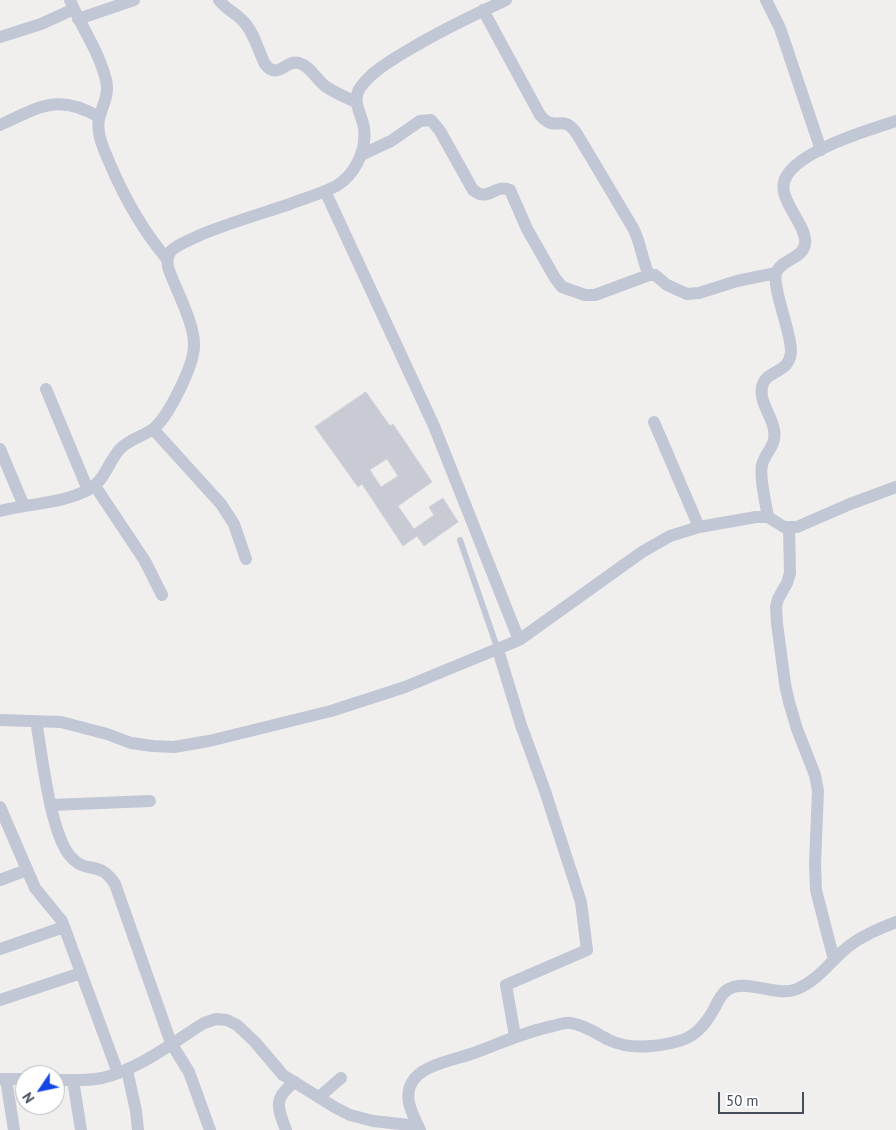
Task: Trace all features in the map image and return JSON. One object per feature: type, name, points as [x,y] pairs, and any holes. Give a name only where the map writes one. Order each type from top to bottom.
[{"type":"street","points":[[0,37],[41,24],[74,9],[134,0]]},
{"type":"street","points":[[219,0],[224,7],[238,16],[247,26],[264,64],[268,68],[274,71],[294,62],[300,63],[307,67],[324,85],[337,94],[356,102]]},
{"type":"street","points":[[167,259],[170,253],[178,246],[207,232],[337,186],[356,167],[364,144],[364,128],[356,102],[360,88],[389,62],[455,23],[506,0]]},
{"type":"street","points":[[766,0],[780,28],[821,150]]},
{"type":"street","points":[[0,511],[73,497],[91,488],[104,476],[117,452],[122,447],[162,421],[190,367],[194,345],[191,328],[172,280],[167,259],[147,234],[118,182],[101,142],[98,131],[99,117],[106,100],[106,80],[98,56],[74,9]]},
{"type":"street","points":[[483,10],[540,115],[551,124],[565,122],[570,124],[577,134],[633,228],[649,275]]},
{"type":"street","points":[[0,125],[50,104],[71,105],[85,109],[99,117]]},
{"type":"street","points":[[361,155],[391,141],[420,121],[431,120],[440,131],[473,190],[478,194],[485,195],[499,188],[505,187],[510,190],[527,230],[555,278],[562,287],[585,295],[595,295],[649,275],[654,275],[676,290],[687,294],[699,293],[776,273]]},
{"type":"street","points":[[768,518],[762,466],[773,446],[775,432],[762,396],[762,389],[766,379],[784,368],[789,361],[791,352],[776,285],[776,273],[781,266],[802,251],[805,245],[802,230],[789,205],[784,184],[786,177],[801,162],[832,144],[896,121]]},
{"type":"street","points":[[325,191],[434,426],[519,640]]},
{"type":"street","points":[[46,389],[91,488],[145,561],[162,595]]},
{"type":"street","points":[[654,422],[699,527]]},
{"type":"street","points":[[152,429],[221,504],[234,524],[246,559]]},
{"type":"street","points":[[0,449],[24,506]]},
{"type":"street","points":[[0,720],[61,722],[107,734],[131,743],[174,747],[209,741],[331,711],[405,687],[519,640],[642,552],[670,536],[699,527],[748,518],[768,518],[784,527],[797,527],[896,487]]},
{"type":"street","points":[[789,528],[790,573],[778,599],[776,607],[777,623],[785,684],[797,729],[815,774],[818,791],[815,864],[816,890],[834,960]]},
{"type":"street","points":[[498,650],[521,725],[545,791],[581,902],[587,950],[506,985],[515,1036]]},
{"type":"street","points":[[36,721],[56,827],[70,856],[84,867],[103,870],[109,875],[114,884],[171,1043],[189,1072],[210,1130]]},
{"type":"street","points":[[51,805],[150,801]]},
{"type":"street","points":[[0,807],[39,895],[54,910],[64,927],[81,973],[123,1071],[136,1112],[138,1130]]},
{"type":"street","points":[[0,880],[28,870]]},
{"type":"street","points":[[419,1128],[408,1105],[409,1089],[416,1077],[428,1068],[476,1052],[515,1036],[570,1023],[626,1046],[649,1046],[681,1041],[693,1035],[706,1022],[719,999],[726,991],[734,987],[756,987],[781,991],[796,990],[822,974],[834,960],[860,938],[896,922]]},
{"type":"street","points":[[0,950],[64,927]]},
{"type":"street","points":[[0,1000],[81,973]]},
{"type":"street","points":[[65,1080],[100,1078],[123,1071],[204,1023],[216,1019],[227,1020],[237,1025],[255,1042],[283,1075],[350,1115],[373,1121],[419,1128]]},
{"type":"street","points":[[319,1097],[341,1078]]},
{"type":"street","points":[[3,1079],[14,1130]]},
{"type":"street","points":[[73,1080],[81,1130]]},
{"type":"street","points":[[286,1130],[278,1107],[279,1099],[286,1089],[295,1082]]},
{"type":"lane","points":[[460,540],[498,650]]},
{"type":"building","points":[[366,392],[390,426],[393,424],[432,482],[398,506],[414,529],[434,515],[429,507],[443,498],[458,522],[424,546],[417,536],[403,546],[362,484],[358,487],[315,427]],"holes":[[[387,459],[398,476],[381,487],[370,470]]]}]
